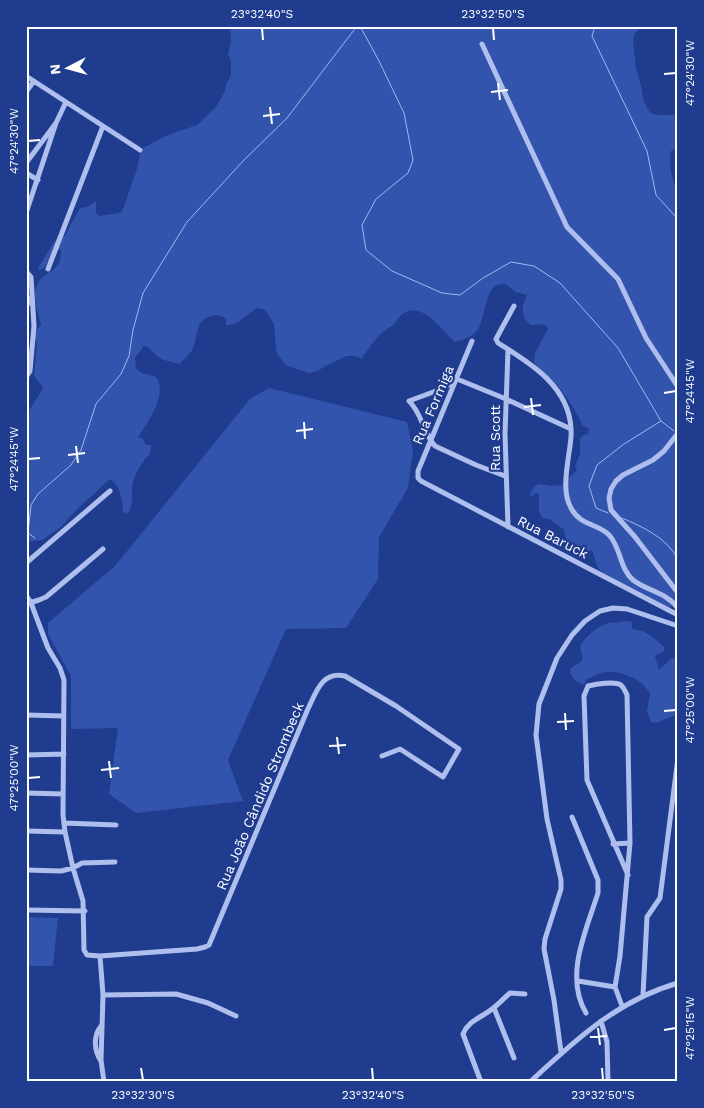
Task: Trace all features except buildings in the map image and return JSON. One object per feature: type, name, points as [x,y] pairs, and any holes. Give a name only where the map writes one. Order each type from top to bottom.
[{"type":"street","points":[[482,44],[567,227],[618,279],[646,338],[678,387]]},
{"type":"street","points":[[26,76],[140,150]]},
{"type":"street","points":[[26,92],[34,81]]},
{"type":"street","points":[[26,213],[56,123],[66,102]]},
{"type":"street","points":[[26,163],[56,123]]},
{"type":"street","points":[[48,269],[103,126]]},
{"type":"street","points":[[26,173],[38,180]]},
{"type":"street","points":[[26,271],[31,277],[34,326],[30,371],[26,377]]},
{"type":"street","points":[[26,307],[32,296]]},
{"type":"street","points":[[514,306],[496,337],[498,343],[530,364],[553,384],[564,404],[571,429],[566,486],[571,508],[581,520],[610,535],[630,578],[668,598],[678,608]]},
{"type":"street","points":[[26,322],[34,326]]},
{"type":"street","name":"Rua Formiga","points":[[418,478],[418,471],[472,341]]},
{"type":"street","name":"Rua Scott","points":[[508,350],[505,476],[508,527]]},
{"type":"street","points":[[505,476],[436,446],[418,411],[409,401],[444,388],[456,379],[506,399],[571,429]]},
{"type":"street","points":[[678,433],[664,451],[653,460],[623,475],[616,481],[611,489],[609,498],[611,510],[635,537],[678,593]]},
{"type":"street","name":"Rua Baruck","points":[[418,478],[420,481],[678,615]]},
{"type":"street","points":[[28,560],[110,491]]},
{"type":"street","points":[[29,604],[46,596],[103,548]]},
{"type":"street","points":[[26,595],[48,648],[63,674],[64,823],[84,911],[84,950],[87,955],[100,956],[102,995],[101,1061],[104,1082]]},
{"type":"street","points":[[561,1052],[554,1000],[544,949],[545,939],[561,889],[561,880],[547,819],[538,754],[536,719],[539,704],[557,658],[564,646],[586,621],[600,611],[613,608],[627,609],[678,626]]},
{"type":"street","name":"Rua João Cândido Strombeck","points":[[100,956],[197,949],[205,948],[209,945],[307,711],[321,684],[328,677],[336,674],[345,676],[396,706],[459,749],[443,777],[400,749],[382,756]]},
{"type":"street","points":[[622,1006],[616,987],[628,875],[630,843],[627,696],[625,690],[618,684],[593,685],[588,686],[584,696],[586,773],[589,787],[628,875]]},
{"type":"street","points":[[26,715],[64,716]]},
{"type":"street","points":[[26,754],[64,754]]},
{"type":"street","points":[[643,996],[647,917],[660,898],[678,758]]},
{"type":"street","points":[[26,793],[63,794]]},
{"type":"street","points":[[572,817],[598,880],[598,887],[577,961],[580,1002],[586,1013]]},
{"type":"street","points":[[64,823],[116,825]]},
{"type":"street","points":[[26,831],[65,832]]},
{"type":"street","points":[[613,844],[630,843]]},
{"type":"street","points":[[26,870],[61,871],[82,863],[115,862]]},
{"type":"street","points":[[26,910],[84,911]]},
{"type":"street","points":[[578,981],[616,987]]},
{"type":"street","points":[[530,1082],[561,1052],[622,1006],[678,983]]},
{"type":"street","points":[[481,1082],[463,1034],[467,1025],[494,1008],[510,993],[525,994]]},
{"type":"street","points":[[102,995],[176,994],[208,1003],[236,1016]]},
{"type":"street","points":[[494,1008],[514,1058]]},
{"type":"street","points":[[601,1021],[607,1042],[608,1082]]},
{"type":"shaded area","points":[[230,26],[644,26],[635,33],[633,40],[636,68],[643,99],[650,113],[678,115],[678,148],[671,151],[670,161],[672,176],[678,191],[678,602],[674,603],[669,609],[604,574],[598,568],[592,550],[578,548],[568,550],[564,530],[549,519],[542,518],[539,511],[539,495],[536,493],[531,497],[530,494],[535,486],[540,484],[562,485],[577,470],[575,466],[580,454],[580,439],[588,434],[589,429],[582,425],[562,391],[534,362],[535,353],[548,329],[542,324],[530,325],[523,311],[527,295],[516,292],[504,284],[496,285],[492,289],[488,296],[479,327],[474,334],[466,338],[455,342],[432,319],[418,311],[411,310],[403,314],[380,335],[362,359],[355,356],[347,356],[318,371],[309,373],[285,365],[276,351],[274,324],[265,310],[258,308],[239,322],[231,325],[226,325],[226,319],[218,315],[205,319],[199,326],[194,347],[180,364],[164,360],[147,346],[144,346],[135,358],[136,369],[156,377],[160,392],[155,408],[138,437],[143,439],[146,445],[151,445],[150,454],[142,463],[134,478],[132,502],[128,513],[123,512],[119,489],[110,479],[75,511],[61,527],[42,540],[26,542],[26,415],[43,389],[34,375],[37,345],[34,333],[41,325],[35,294],[40,280],[59,263],[61,250],[55,249],[44,268],[38,270],[38,268],[54,242],[64,237],[80,208],[87,207],[96,201],[96,213],[99,216],[120,213],[137,169],[141,149],[168,135],[197,125],[216,107],[231,76],[231,60],[228,55],[231,40]]},
{"type":"shaded area","points":[[269,388],[407,422],[413,451],[408,488],[379,537],[378,579],[346,628],[286,629],[228,760],[243,801],[136,813],[109,794],[118,728],[71,729],[71,676],[48,634],[48,623],[115,566],[250,399]]},
{"type":"shaded area","points":[[625,621],[632,622],[632,629],[646,633],[664,647],[664,651],[655,656],[659,670],[672,658],[678,659],[678,714],[656,723],[651,722],[647,711],[650,693],[630,676],[618,672],[602,673],[586,679],[585,684],[579,683],[570,672],[570,669],[583,660],[580,646],[592,632],[605,624]]},
{"type":"shaded area","points":[[26,917],[58,918],[53,966],[26,966]]},
{"type":"waterway","points":[[35,538],[28,533],[31,505],[38,494],[71,465],[81,450],[96,404],[121,374],[129,356],[133,330],[143,293],[187,222],[243,161],[287,118],[357,26]]},
{"type":"waterway","points":[[360,26],[404,113],[413,160],[408,173],[376,199],[362,225],[366,250],[392,271],[442,293],[460,295],[483,278],[511,262],[534,266],[560,283],[618,348],[661,421]]},
{"type":"waterway","points":[[595,26],[592,36],[647,151],[656,195],[675,216],[678,216]]},
{"type":"waterway","points":[[608,513],[596,508],[589,486],[597,465],[624,444],[661,421],[674,431]]},
{"type":"waterway","points":[[622,518],[646,529],[661,539],[678,559]]}]
